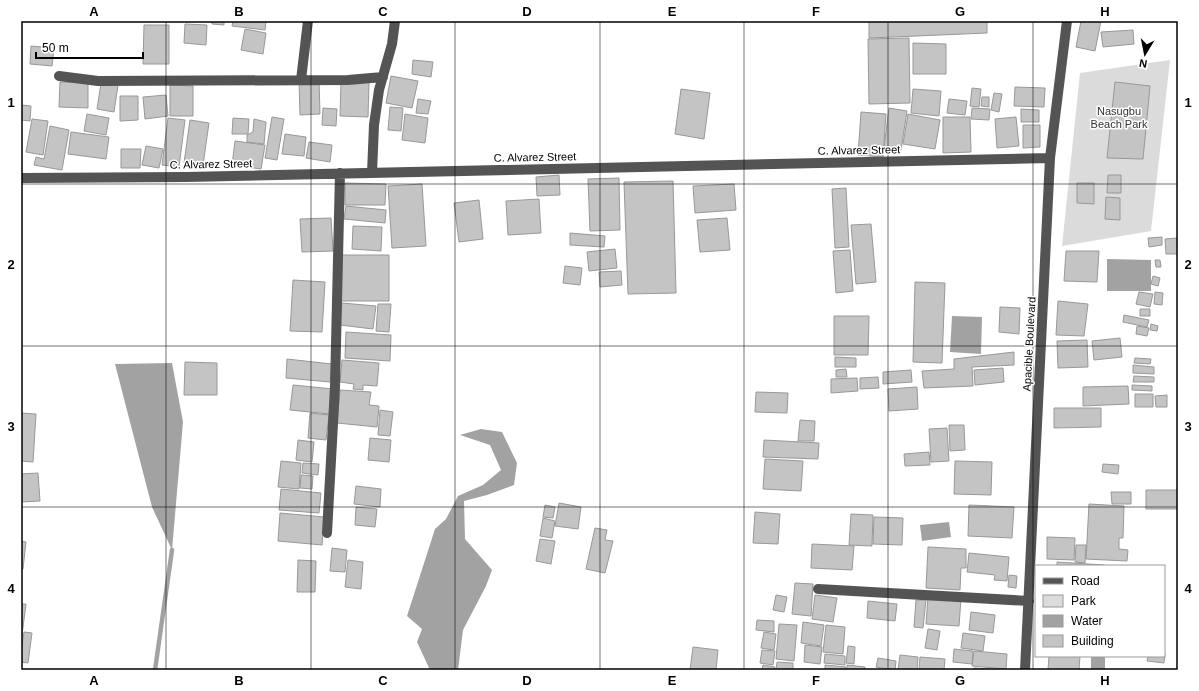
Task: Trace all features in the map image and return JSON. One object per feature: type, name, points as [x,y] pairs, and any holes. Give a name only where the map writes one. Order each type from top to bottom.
[{"type":"street","points":[[301,80],[308,21]]},
{"type":"street","points":[[372,173],[374,125],[379,90],[392,44],[395,21]]},
{"type":"street","name":"Apacible Boulevard","points":[[1025,670],[1050,158],[1067,21]]},
{"type":"street","points":[[58,76],[98,81],[348,80],[382,77]]},
{"type":"street","name":"C. Alvarez Street","points":[[21,178],[186,177],[1050,158]]},
{"type":"street","points":[[327,533],[335,387],[340,173]]},
{"type":"street","points":[[818,589],[1029,601]]},
{"type":"green space","name":"Nasugbu Beach Park","points":[[1170,60],[1151,231],[1062,246],[1080,73]]},
{"type":"water","points":[[1107,259],[1151,260],[1151,291],[1107,291]]},
{"type":"water","points":[[952,316],[982,317],[981,354],[950,352]]},
{"type":"water","points":[[172,363],[183,422],[172,550],[152,507],[115,364]]},
{"type":"water","points":[[481,429],[502,432],[517,463],[514,485],[487,495],[464,501],[465,539],[492,570],[486,586],[463,630],[458,670],[430,670],[417,642],[422,629],[407,616],[435,529],[446,519],[458,496],[483,485],[501,470],[490,445],[460,435]]},
{"type":"water","points":[[949,522],[951,537],[922,541],[920,525]]},
{"type":"water","points":[[1091,657],[1105,657],[1105,670],[1091,670]]},
{"type":"building","points":[[212,21],[224,21],[224,25],[212,24]]},
{"type":"building","points":[[233,21],[266,21],[265,30],[232,26]]},
{"type":"building","points":[[869,21],[987,21],[987,33],[869,38]]},
{"type":"building","points":[[1081,21],[1101,21],[1095,51],[1076,47]]},
{"type":"building","points":[[185,24],[207,25],[206,45],[184,43]]},
{"type":"building","points":[[144,25],[169,25],[169,64],[143,64]]},
{"type":"building","points":[[245,29],[266,33],[263,54],[241,50]]},
{"type":"building","points":[[1133,30],[1134,44],[1103,47],[1101,32]]},
{"type":"building","points":[[909,38],[910,103],[869,104],[868,39]]},
{"type":"building","points":[[913,43],[946,44],[946,74],[913,74]]},
{"type":"building","points":[[31,46],[54,48],[52,66],[30,64]]},
{"type":"building","points":[[413,60],[433,62],[431,77],[412,74]]},
{"type":"building","points":[[391,76],[418,81],[412,108],[386,103]]},
{"type":"building","points":[[299,80],[319,80],[320,114],[300,115]]},
{"type":"building","points":[[60,82],[88,83],[88,108],[59,107]]},
{"type":"building","points":[[341,82],[369,82],[368,117],[340,116]]},
{"type":"building","points":[[1115,82],[1150,86],[1143,159],[1107,158]]},
{"type":"building","points":[[101,83],[118,85],[114,112],[97,109]]},
{"type":"building","points":[[170,85],[193,86],[193,116],[170,116]]},
{"type":"building","points":[[1015,87],[1045,88],[1044,107],[1014,106]]},
{"type":"building","points":[[972,88],[981,89],[979,107],[970,106]]},
{"type":"building","points":[[681,89],[710,93],[704,139],[675,134]]},
{"type":"building","points":[[913,89],[941,91],[939,116],[911,113]]},
{"type":"building","points":[[994,93],[1002,94],[999,112],[991,110]]},
{"type":"building","points":[[166,95],[168,116],[145,119],[143,97]]},
{"type":"building","points":[[120,96],[138,96],[138,120],[120,121]]},
{"type":"building","points":[[982,97],[989,97],[989,107],[981,106]]},
{"type":"building","points":[[418,99],[431,101],[428,114],[416,113]]},
{"type":"building","points":[[949,99],[967,101],[965,115],[947,113]]},
{"type":"building","points":[[21,105],[31,106],[30,121],[21,120]]},
{"type":"building","points":[[390,107],[403,108],[401,131],[388,130]]},
{"type":"building","points":[[323,108],[337,109],[336,126],[322,125]]},
{"type":"building","points":[[889,108],[907,111],[901,150],[884,148]]},
{"type":"building","points":[[972,108],[990,109],[989,120],[971,119]]},
{"type":"building","points":[[1021,109],[1039,110],[1039,122],[1021,122]]},
{"type":"building","points":[[861,112],[886,114],[883,157],[858,155]]},
{"type":"building","points":[[87,114],[109,118],[106,135],[84,131]]},
{"type":"building","points":[[405,114],[428,118],[425,143],[402,140]]},
{"type":"building","points":[[908,114],[940,120],[935,149],[903,144]]},
{"type":"building","points":[[272,117],[284,119],[277,160],[265,158]]},
{"type":"building","points":[[943,117],[970,117],[971,152],[943,153]]},
{"type":"building","points":[[1016,117],[1019,146],[997,148],[995,119]]},
{"type":"building","points":[[168,118],[185,120],[179,167],[162,165]]},
{"type":"building","points":[[233,118],[249,119],[248,134],[232,134]]},
{"type":"building","points":[[32,119],[48,121],[43,155],[26,152]]},
{"type":"building","points":[[254,119],[266,122],[264,144],[247,142],[247,135],[253,132]]},
{"type":"building","points":[[190,120],[209,123],[203,165],[184,163]]},
{"type":"building","points":[[1023,125],[1040,125],[1040,147],[1023,148]]},
{"type":"building","points":[[50,126],[69,130],[62,170],[34,165],[36,157],[44,159]]},
{"type":"building","points":[[71,132],[109,137],[106,159],[68,154]]},
{"type":"building","points":[[285,134],[306,137],[304,156],[282,154]]},
{"type":"building","points":[[235,141],[265,145],[261,169],[232,165]]},
{"type":"building","points":[[309,142],[332,145],[330,162],[306,158]]},
{"type":"building","points":[[146,146],[163,149],[159,168],[142,165]]},
{"type":"building","points":[[121,149],[141,149],[140,168],[121,168]]},
{"type":"building","points":[[559,175],[560,195],[537,196],[536,177]]},
{"type":"building","points":[[1108,175],[1121,175],[1121,193],[1107,193]]},
{"type":"building","points":[[619,178],[620,230],[590,231],[588,179]]},
{"type":"building","points":[[673,181],[676,293],[628,294],[624,182]]},
{"type":"building","points":[[345,183],[386,184],[385,205],[345,205]]},
{"type":"building","points":[[1077,183],[1094,183],[1094,204],[1077,203]]},
{"type":"building","points":[[422,184],[426,246],[392,248],[388,186]]},
{"type":"building","points":[[734,184],[736,210],[695,213],[693,186]]},
{"type":"building","points":[[846,188],[849,247],[835,248],[832,189]]},
{"type":"building","points":[[1106,197],[1120,198],[1120,220],[1105,219]]},
{"type":"building","points":[[539,199],[541,233],[508,235],[506,201]]},
{"type":"building","points":[[479,200],[483,239],[459,242],[454,203]]},
{"type":"building","points":[[346,206],[386,210],[385,223],[344,219]]},
{"type":"building","points":[[331,218],[333,251],[302,252],[300,219]]},
{"type":"building","points":[[727,218],[730,250],[700,252],[697,220]]},
{"type":"building","points":[[871,224],[876,282],[856,284],[851,225]]},
{"type":"building","points":[[353,226],[382,227],[381,251],[352,249]]},
{"type":"building","points":[[570,233],[605,236],[604,247],[570,245]]},
{"type":"building","points":[[1162,237],[1162,245],[1149,247],[1148,238]]},
{"type":"building","points":[[1177,238],[1178,254],[1166,254],[1165,239]]},
{"type":"building","points":[[615,249],[617,268],[589,271],[587,252]]},
{"type":"building","points":[[850,250],[853,291],[836,293],[833,251]]},
{"type":"building","points":[[1066,251],[1099,251],[1097,282],[1064,281]]},
{"type":"building","points":[[341,255],[389,255],[389,301],[340,301]]},
{"type":"building","points":[[1155,260],[1160,260],[1161,267],[1156,267]]},
{"type":"building","points":[[565,266],[582,268],[580,285],[563,283]]},
{"type":"building","points":[[621,271],[622,285],[600,287],[599,272]]},
{"type":"building","points":[[1153,276],[1160,278],[1158,286],[1151,284]]},
{"type":"building","points":[[293,280],[325,282],[322,332],[290,331]]},
{"type":"building","points":[[915,282],[945,283],[942,363],[913,362]]},
{"type":"building","points":[[1139,292],[1153,294],[1150,307],[1136,304]]},
{"type":"building","points":[[1155,292],[1163,293],[1162,305],[1154,304]]},
{"type":"building","points":[[1058,301],[1088,304],[1084,336],[1056,335]]},
{"type":"building","points":[[342,303],[376,306],[373,329],[340,325]]},
{"type":"building","points":[[378,304],[391,304],[389,332],[376,331]]},
{"type":"building","points":[[1000,307],[1020,308],[1019,334],[999,332]]},
{"type":"building","points":[[1140,309],[1150,309],[1150,316],[1140,316]]},
{"type":"building","points":[[1124,315],[1149,320],[1147,327],[1123,322]]},
{"type":"building","points":[[834,316],[869,316],[868,355],[834,355]]},
{"type":"building","points":[[1151,324],[1158,326],[1157,331],[1150,330]]},
{"type":"building","points":[[1137,326],[1149,328],[1147,336],[1136,334]]},
{"type":"building","points":[[346,332],[391,335],[390,361],[345,358]]},
{"type":"building","points":[[1120,338],[1122,357],[1094,360],[1092,341]]},
{"type":"building","points":[[1087,340],[1088,367],[1058,368],[1057,341]]},
{"type":"building","points":[[1014,352],[1014,365],[972,367],[973,386],[924,388],[922,371],[954,369],[954,359]]},
{"type":"building","points":[[835,357],[856,358],[856,367],[835,367]]},
{"type":"building","points":[[1135,358],[1151,359],[1150,364],[1134,363]]},
{"type":"building","points":[[287,359],[332,364],[330,382],[286,378]]},
{"type":"building","points":[[342,360],[379,363],[377,386],[363,385],[363,390],[353,389],[354,384],[340,382]]},
{"type":"building","points":[[185,362],[217,363],[217,395],[184,395]]},
{"type":"building","points":[[1133,365],[1154,367],[1154,374],[1133,373]]},
{"type":"building","points":[[1003,368],[1004,382],[975,385],[974,370]]},
{"type":"building","points":[[846,369],[847,377],[836,377],[836,370]]},
{"type":"building","points":[[911,370],[912,382],[883,384],[883,372]]},
{"type":"building","points":[[1134,376],[1154,377],[1154,382],[1133,382]]},
{"type":"building","points":[[878,377],[879,388],[860,389],[860,378]]},
{"type":"building","points":[[857,378],[858,391],[831,393],[831,379]]},
{"type":"building","points":[[293,385],[333,389],[330,414],[290,410]]},
{"type":"building","points":[[1132,385],[1152,386],[1152,391],[1132,390]]},
{"type":"building","points":[[1128,386],[1129,404],[1083,406],[1083,387]]},
{"type":"building","points":[[917,387],[918,409],[889,411],[888,389]]},
{"type":"building","points":[[340,390],[371,392],[369,405],[379,406],[377,427],[337,423]]},
{"type":"building","points":[[756,392],[788,393],[787,413],[755,412]]},
{"type":"building","points":[[1135,394],[1153,394],[1153,407],[1135,407]]},
{"type":"building","points":[[1167,395],[1167,407],[1156,407],[1155,396]]},
{"type":"building","points":[[1054,408],[1101,408],[1101,427],[1054,428]]},
{"type":"building","points":[[380,410],[393,412],[390,436],[378,435]]},
{"type":"building","points":[[21,413],[36,414],[33,462],[21,461]]},
{"type":"building","points":[[310,413],[329,415],[326,440],[308,438]]},
{"type":"building","points":[[800,420],[815,421],[814,441],[798,441]]},
{"type":"building","points":[[949,425],[964,425],[965,450],[950,451]]},
{"type":"building","points":[[947,428],[949,461],[931,462],[929,429]]},
{"type":"building","points":[[370,438],[391,440],[389,462],[368,460]]},
{"type":"building","points":[[298,440],[314,442],[312,462],[296,460]]},
{"type":"building","points":[[764,440],[819,443],[818,459],[763,457]]},
{"type":"building","points":[[929,452],[930,465],[905,466],[904,454]]},
{"type":"building","points":[[765,459],[803,461],[801,491],[763,489]]},
{"type":"building","points":[[281,461],[301,463],[299,489],[278,487]]},
{"type":"building","points":[[955,461],[992,462],[991,495],[954,494]]},
{"type":"building","points":[[303,463],[319,464],[318,475],[302,473]]},
{"type":"building","points":[[1103,464],[1119,465],[1118,474],[1102,472]]},
{"type":"building","points":[[38,473],[40,501],[21,502],[21,474]]},
{"type":"building","points":[[301,475],[313,476],[312,489],[300,488]]},
{"type":"building","points":[[356,486],[381,489],[380,507],[354,504]]},
{"type":"building","points":[[281,489],[321,493],[319,513],[279,510]]},
{"type":"building","points":[[1146,490],[1178,490],[1178,509],[1146,509]]},
{"type":"building","points":[[1111,492],[1131,492],[1131,504],[1112,504]]},
{"type":"building","points":[[559,503],[581,507],[578,529],[555,526]]},
{"type":"building","points":[[1089,504],[1124,506],[1123,538],[1119,538],[1119,549],[1128,550],[1127,561],[1086,559]]},
{"type":"building","points":[[545,505],[555,507],[553,518],[543,517]]},
{"type":"building","points":[[969,505],[1014,507],[1012,538],[968,536]]},
{"type":"building","points":[[356,507],[377,509],[375,527],[355,525]]},
{"type":"building","points":[[755,512],[780,514],[778,544],[753,543]]},
{"type":"building","points":[[280,513],[324,517],[322,545],[278,541]]},
{"type":"building","points":[[851,514],[873,515],[872,546],[849,545]]},
{"type":"building","points":[[874,517],[903,518],[902,545],[873,544]]},
{"type":"building","points":[[543,518],[555,521],[552,538],[540,536]]},
{"type":"building","points":[[595,528],[607,530],[605,540],[613,541],[605,573],[586,569]]},
{"type":"building","points":[[1047,537],[1075,538],[1074,560],[1047,559]]},
{"type":"building","points":[[540,539],[555,541],[551,564],[536,561]]},
{"type":"building","points":[[21,541],[26,542],[23,569],[21,569]]},
{"type":"building","points":[[812,544],[854,546],[852,570],[811,568]]},
{"type":"building","points":[[1076,545],[1086,545],[1085,563],[1075,562]]},
{"type":"building","points":[[928,547],[966,549],[966,568],[961,568],[960,590],[926,588]]},
{"type":"building","points":[[332,548],[347,550],[345,572],[330,571]]},
{"type":"building","points":[[969,553],[1009,557],[1007,581],[994,580],[995,575],[967,572]]},
{"type":"building","points":[[298,560],[316,561],[315,592],[297,592]]},
{"type":"building","points":[[348,560],[363,562],[361,589],[345,587]]},
{"type":"building","points":[[1057,562],[1104,565],[1057,565]]},
{"type":"building","points":[[1009,575],[1017,576],[1016,588],[1008,587]]},
{"type":"building","points":[[795,583],[813,584],[811,616],[792,614]]},
{"type":"building","points":[[776,595],[787,597],[784,612],[773,610]]},
{"type":"building","points":[[815,595],[837,598],[833,622],[812,619]]},
{"type":"building","points":[[928,597],[961,599],[959,626],[926,624]]},
{"type":"building","points":[[916,600],[926,600],[923,628],[914,627]]},
{"type":"building","points":[[868,601],[897,604],[895,621],[867,618]]},
{"type":"building","points":[[21,604],[26,604],[21,643]]},
{"type":"building","points":[[971,612],[995,615],[993,633],[969,630]]},
{"type":"building","points":[[757,620],[774,621],[774,632],[756,630]]},
{"type":"building","points":[[803,622],[824,625],[821,646],[801,643]]},
{"type":"building","points":[[779,624],[797,625],[794,661],[776,659]]},
{"type":"building","points":[[826,625],[845,627],[843,654],[823,652]]},
{"type":"building","points":[[928,629],[940,631],[937,650],[925,648]]},
{"type":"building","points":[[24,632],[32,633],[28,663],[21,662],[21,646]]},
{"type":"building","points":[[764,632],[776,634],[774,650],[761,648]]},
{"type":"building","points":[[963,633],[985,636],[983,651],[961,648]]},
{"type":"building","points":[[805,645],[822,647],[820,664],[804,662]]},
{"type":"building","points":[[848,646],[855,647],[854,664],[846,663]]},
{"type":"building","points":[[693,647],[718,650],[716,670],[690,670]]},
{"type":"building","points":[[954,649],[973,651],[972,664],[953,662]]},
{"type":"building","points":[[762,650],[775,651],[773,665],[760,663]]},
{"type":"building","points":[[974,651],[1007,654],[1006,669],[972,666]]},
{"type":"building","points":[[825,654],[845,656],[845,665],[824,663]]},
{"type":"building","points":[[900,655],[918,657],[917,670],[898,670]]},
{"type":"building","points":[[920,657],[945,659],[944,670],[919,670]]},
{"type":"building","points":[[1049,657],[1080,657],[1079,670],[1048,670]]},
{"type":"building","points":[[1148,657],[1165,657],[1164,663],[1147,661]]},
{"type":"building","points":[[878,658],[896,661],[895,670],[876,667]]},
{"type":"building","points":[[777,662],[793,663],[793,670],[776,670]]},
{"type":"building","points":[[763,665],[775,667],[774,670],[762,670]]},
{"type":"building","points":[[825,665],[846,667],[846,670],[825,670]]},
{"type":"building","points":[[847,665],[865,667],[865,670],[847,670]]},
{"type":"building","points":[[974,668],[1005,670],[973,670]]},
{"type":"waterway","points":[[155,670],[172,550]]}]
